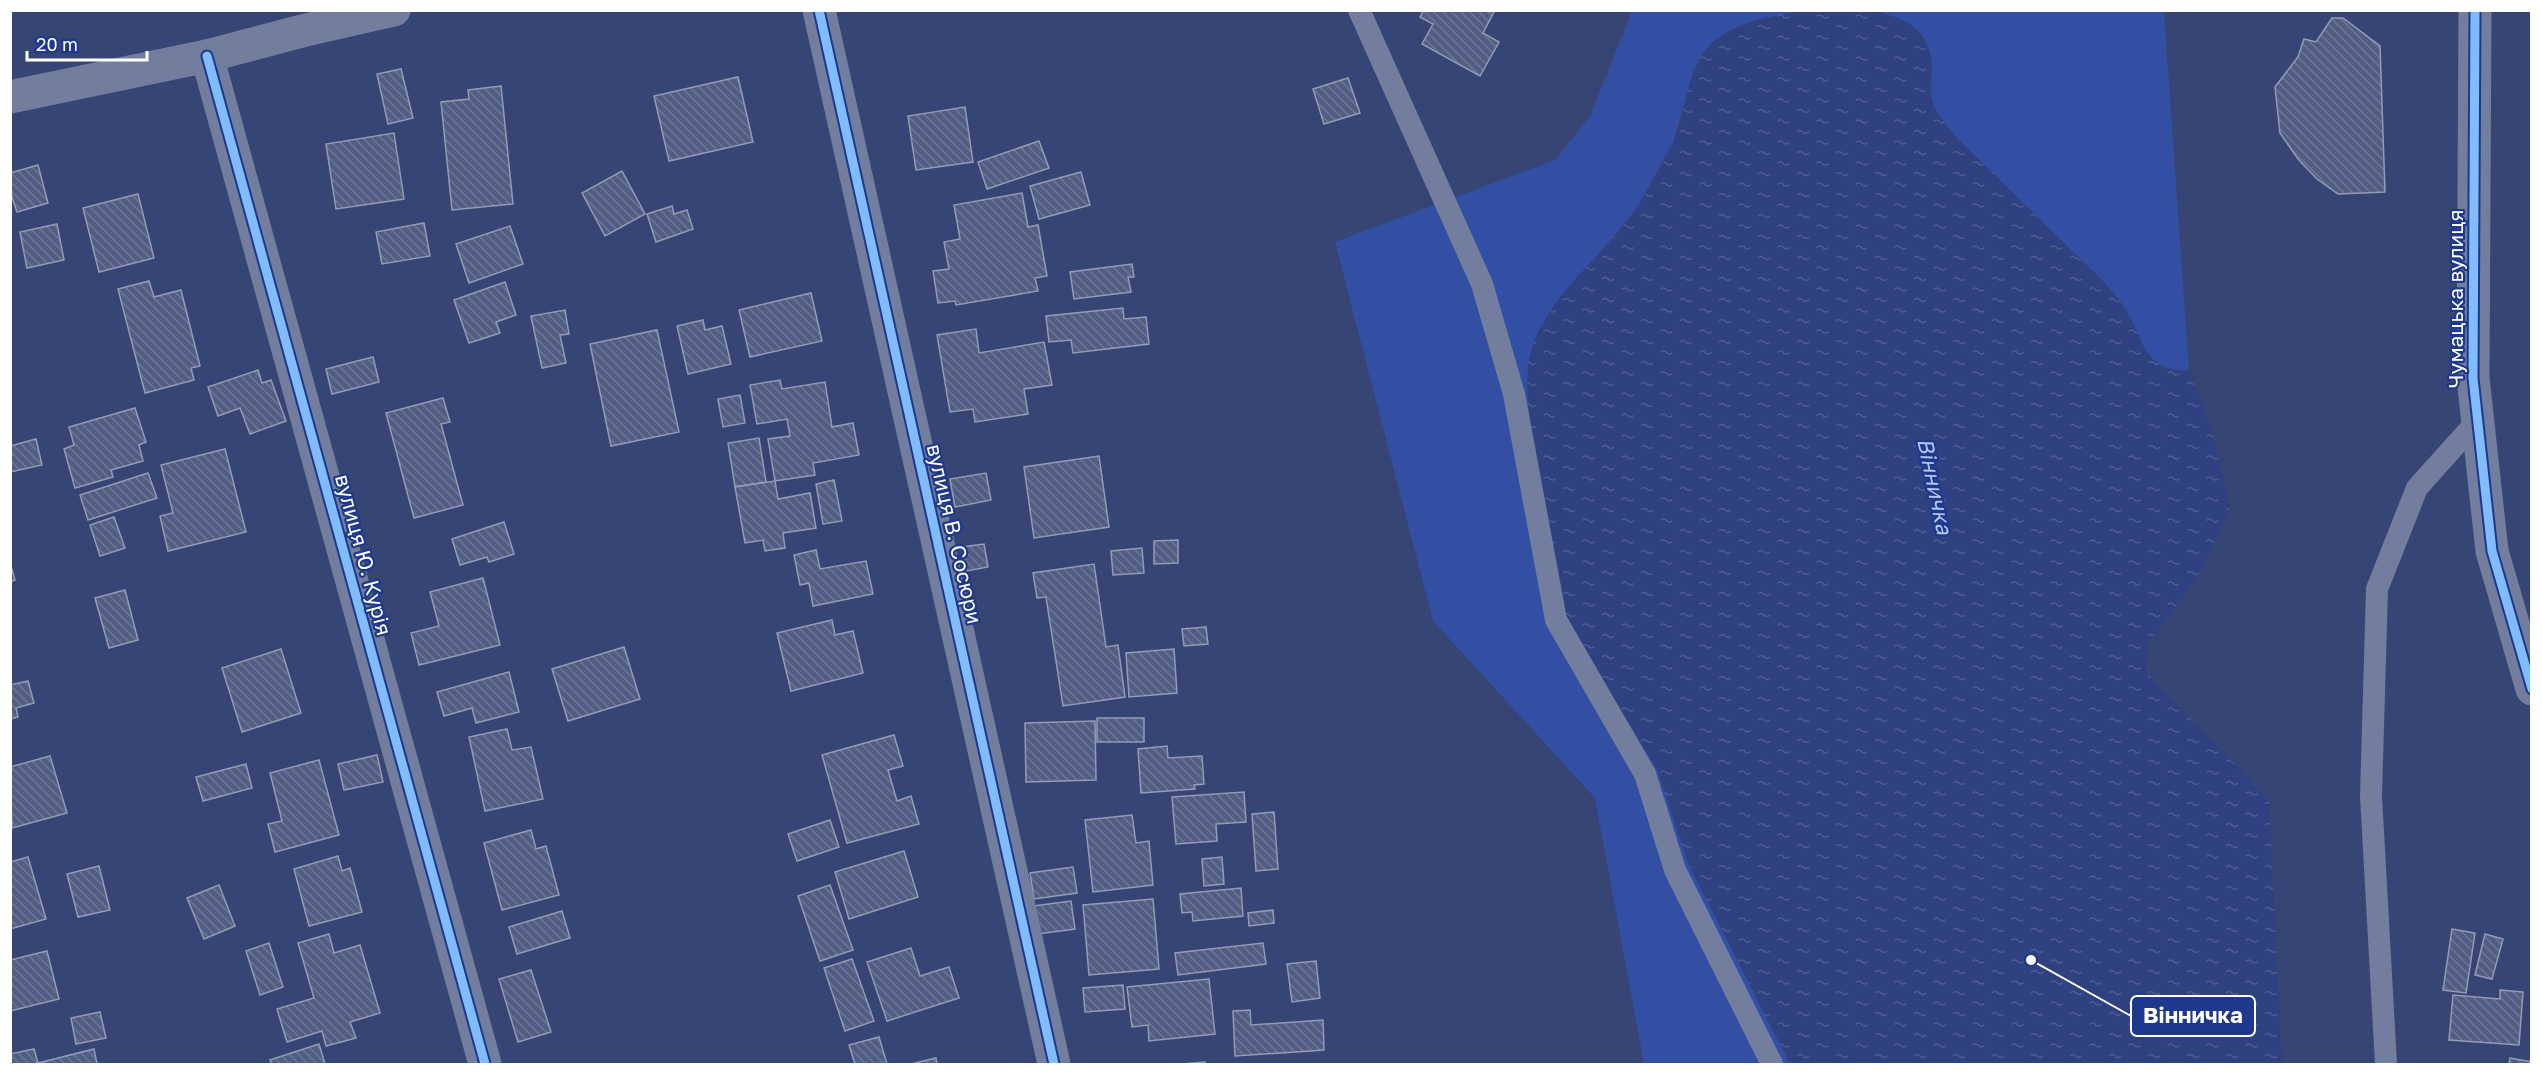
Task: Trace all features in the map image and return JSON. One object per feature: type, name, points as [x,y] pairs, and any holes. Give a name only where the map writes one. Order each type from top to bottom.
[{"type":"street","points":[[10,97],[207,56],[304,20],[394,10]]},
{"type":"street","name":"вулиця В. Сосюри","points":[[819,10],[1053,1065]]},
{"type":"street","name":"Чумацька вулиця","points":[[2475,10],[2473,378],[2492,551],[2532,689]]},
{"type":"street","name":"вулиця Ю. Курія","points":[[207,56],[485,1065]]},
{"type":"lane","points":[[1359,10],[1482,284],[1514,394],[1556,620],[1645,774],[1675,870],[1772,1065]]},
{"type":"lane","points":[[2386,1065],[2371,796],[2377,589],[2417,489],[2478,420]]},
{"type":"shaded area","points":[[1632,11],[1801,11],[1757,20],[1702,55],[1694,69],[1673,143],[1635,211],[1563,296],[1527,381],[1530,415],[1562,604],[1574,633],[1658,771],[1688,863],[1790,1064],[1644,1064],[1595,798],[1433,621],[1335,242],[1555,160],[1590,116]]},
{"type":"shaded area","points":[[1881,11],[2164,11],[2189,371],[2168,370],[2154,361],[2142,345],[2135,327],[2113,292],[1959,140],[1934,108],[1931,93],[1931,57]]},
{"type":"water","points":[[1838,10],[1878,13],[1897,17],[1913,26],[1924,39],[1931,57],[1931,97],[1945,123],[1959,140],[2113,292],[2126,310],[2153,360],[2173,369],[2189,371],[2211,426],[2230,507],[2201,572],[2147,646],[2146,672],[2269,800],[2282,1064],[1790,1064],[1688,863],[1658,771],[1574,633],[1562,604],[1529,411],[1527,379],[1532,348],[1550,311],[1623,226],[1650,187],[1676,135],[1694,69],[1709,46],[1730,31],[1753,21],[1801,11]]},
{"type":"building","points":[[1424,10],[1495,10],[1483,33],[1499,42],[1480,76],[1422,44],[1433,24],[1420,17]]},
{"type":"building","points":[[2332,18],[2343,18],[2380,46],[2385,192],[2338,194],[2317,179],[2298,159],[2280,133],[2275,87],[2298,57],[2304,39],[2316,42]]},
{"type":"building","points":[[401,69],[413,118],[388,124],[377,74]]},
{"type":"building","points":[[738,77],[753,142],[669,161],[654,96]]},
{"type":"building","points":[[1348,78],[1360,113],[1324,124],[1313,89]]},
{"type":"building","points":[[501,86],[513,204],[452,210],[441,102],[469,99],[468,90]]},
{"type":"building","points":[[965,107],[973,162],[916,170],[908,116]]},
{"type":"building","points":[[394,133],[404,199],[336,209],[326,144]]},
{"type":"building","points":[[1039,141],[1049,168],[987,189],[978,162]]},
{"type":"building","points":[[38,165],[48,203],[17,212],[10,191],[10,173]]},
{"type":"building","points":[[622,171],[645,214],[605,236],[582,193]]},
{"type":"building","points":[[1081,172],[1090,205],[1039,219],[1030,186]]},
{"type":"building","points":[[1022,193],[1028,227],[1038,225],[1047,276],[1035,278],[1038,291],[956,305],[955,301],[938,303],[933,271],[949,269],[944,242],[960,239],[954,205]]},
{"type":"building","points":[[138,194],[154,258],[99,272],[83,208]]},
{"type":"building","points":[[672,206],[674,214],[687,210],[693,229],[656,242],[647,214]]},
{"type":"building","points":[[424,223],[430,256],[382,264],[376,232]]},
{"type":"building","points":[[57,224],[64,260],[27,268],[20,232]]},
{"type":"building","points":[[510,226],[523,264],[469,283],[456,244]]},
{"type":"building","points":[[1132,264],[1134,277],[1128,277],[1131,292],[1074,299],[1070,272]]},
{"type":"building","points":[[149,281],[154,297],[181,290],[200,366],[191,368],[194,380],[145,393],[118,289]]},
{"type":"building","points":[[505,282],[516,315],[496,322],[500,333],[469,343],[454,300]]},
{"type":"building","points":[[811,293],[822,341],[750,357],[739,310]]},
{"type":"building","points":[[1123,308],[1124,319],[1146,317],[1149,344],[1073,353],[1071,340],[1049,342],[1046,316]]},
{"type":"building","points":[[565,310],[569,334],[560,335],[566,363],[542,368],[531,316]]},
{"type":"building","points":[[703,320],[705,330],[722,326],[731,364],[688,374],[677,326]]},
{"type":"building","points":[[976,329],[979,353],[1044,342],[1052,385],[1024,389],[1028,414],[975,422],[973,409],[950,412],[937,335]]},
{"type":"building","points":[[657,330],[679,432],[611,446],[590,344]]},
{"type":"building","points":[[373,357],[379,382],[332,394],[326,369]]},
{"type":"building","points":[[258,370],[262,383],[271,380],[286,421],[250,434],[240,408],[218,416],[208,387]]},
{"type":"building","points":[[780,380],[782,389],[825,382],[832,427],[853,423],[859,455],[813,463],[815,475],[775,481],[768,439],[790,436],[787,419],[757,424],[750,385]]},
{"type":"building","points":[[740,395],[745,423],[723,427],[718,399]]},
{"type":"building","points":[[443,398],[450,422],[441,424],[463,505],[414,518],[386,413]]},
{"type":"building","points":[[135,408],[146,442],[139,445],[143,461],[111,470],[113,477],[75,488],[64,449],[74,445],[69,427]]},
{"type":"building","points":[[759,438],[766,482],[735,487],[728,443]]},
{"type":"building","points":[[36,439],[42,465],[10,472],[10,446]]},
{"type":"building","points":[[225,449],[246,532],[168,551],[160,516],[173,513],[161,465]]},
{"type":"building","points":[[1099,456],[1109,527],[1034,538],[1024,467]]},
{"type":"building","points":[[148,473],[157,498],[88,520],[80,495]]},
{"type":"building","points":[[986,473],[991,500],[955,507],[950,479]]},
{"type":"building","points":[[834,480],[842,521],[823,524],[816,484]]},
{"type":"building","points":[[775,481],[778,499],[810,493],[816,528],[783,533],[785,548],[765,551],[763,540],[745,543],[735,487]]},
{"type":"building","points":[[114,517],[125,548],[100,556],[90,525]]},
{"type":"building","points":[[504,522],[514,554],[489,562],[487,557],[460,565],[452,539]]},
{"type":"building","points":[[1178,540],[1178,563],[1154,564],[1154,541]]},
{"type":"building","points":[[984,544],[988,567],[967,571],[962,547]]},
{"type":"building","points":[[1142,548],[1144,573],[1113,575],[1111,551]]},
{"type":"building","points":[[816,550],[820,569],[866,561],[873,594],[813,606],[809,583],[800,585],[794,555]]},
{"type":"building","points":[[10,562],[15,580],[10,582]]},
{"type":"building","points":[[1094,564],[1106,647],[1118,645],[1125,697],[1063,706],[1046,597],[1037,598],[1033,573]]},
{"type":"building","points":[[483,578],[500,645],[419,665],[411,633],[439,626],[430,592]]},
{"type":"building","points":[[125,590],[138,640],[109,648],[95,598]]},
{"type":"building","points":[[832,620],[835,635],[853,631],[863,673],[791,691],[777,633]]},
{"type":"building","points":[[1206,627],[1208,644],[1184,646],[1182,629]]},
{"type":"building","points":[[624,647],[640,699],[568,721],[552,669]]},
{"type":"building","points":[[281,649],[301,713],[242,732],[222,668]]},
{"type":"building","points":[[1174,649],[1177,693],[1129,697],[1126,653]]},
{"type":"building","points":[[509,672],[519,712],[476,723],[472,708],[444,716],[437,692]]},
{"type":"building","points":[[28,681],[34,703],[16,708],[18,717],[10,719],[10,685]]},
{"type":"building","points":[[1097,718],[1144,718],[1144,742],[1097,742]]},
{"type":"building","points":[[1095,721],[1096,780],[1026,782],[1025,723]]},
{"type":"building","points":[[507,729],[512,750],[531,747],[543,799],[485,811],[469,737]]},
{"type":"building","points":[[894,735],[903,766],[888,770],[897,801],[911,796],[919,824],[847,843],[822,755]]},
{"type":"building","points":[[1167,746],[1168,758],[1202,756],[1204,784],[1194,785],[1195,789],[1141,793],[1138,749]]},
{"type":"building","points":[[377,755],[383,782],[344,790],[338,764]]},
{"type":"building","points":[[50,756],[67,813],[12,828],[10,767]]},
{"type":"building","points":[[319,760],[339,835],[275,852],[268,824],[282,821],[270,773]]},
{"type":"building","points":[[246,764],[252,788],[203,801],[196,777]]},
{"type":"building","points":[[1244,792],[1246,822],[1216,824],[1217,841],[1176,844],[1172,797]]},
{"type":"building","points":[[1274,812],[1278,869],[1256,871],[1252,814]]},
{"type":"building","points":[[1132,815],[1136,843],[1149,841],[1153,885],[1093,892],[1085,820]]},
{"type":"building","points":[[830,820],[839,847],[797,861],[788,834]]},
{"type":"building","points":[[531,830],[536,849],[546,846],[559,895],[502,910],[484,843]]},
{"type":"building","points":[[904,851],[918,897],[849,919],[835,872]]},
{"type":"building","points":[[338,856],[342,871],[350,868],[362,912],[309,926],[294,869]]},
{"type":"building","points":[[28,857],[46,919],[10,929],[10,862]]},
{"type":"building","points":[[1222,857],[1224,884],[1204,886],[1202,859]]},
{"type":"building","points":[[99,866],[110,910],[78,917],[67,874]]},
{"type":"building","points":[[1073,867],[1077,893],[1034,899],[1030,873]]},
{"type":"building","points":[[219,885],[235,926],[204,939],[187,898]]},
{"type":"building","points":[[830,885],[853,950],[820,961],[798,896]]},
{"type":"building","points":[[1241,888],[1243,916],[1193,921],[1192,912],[1182,913],[1180,894]]},
{"type":"building","points":[[1153,899],[1159,969],[1089,975],[1083,905]]},
{"type":"building","points":[[1071,901],[1075,929],[1030,935],[1026,907]]},
{"type":"building","points":[[1273,910],[1274,923],[1249,926],[1248,913]]},
{"type":"building","points":[[562,911],[570,938],[517,954],[509,927]]},
{"type":"building","points":[[2452,929],[2475,933],[2466,993],[2443,990]]},
{"type":"building","points":[[329,934],[334,953],[360,945],[380,1013],[350,1022],[356,1038],[326,1046],[322,1031],[287,1042],[277,1009],[314,998],[298,943]]},
{"type":"building","points":[[2485,934],[2503,939],[2492,979],[2475,975]]},
{"type":"building","points":[[269,943],[283,987],[260,995],[246,951]]},
{"type":"building","points":[[1263,943],[1266,964],[1178,975],[1175,953]]},
{"type":"building","points":[[911,948],[920,976],[949,967],[959,998],[887,1021],[867,962]]},
{"type":"building","points":[[47,951],[59,999],[10,1011],[10,960]]},
{"type":"building","points":[[852,959],[874,1021],[845,1031],[824,968]]},
{"type":"building","points":[[1316,961],[1320,998],[1292,1002],[1287,964]]},
{"type":"building","points":[[531,970],[551,1032],[518,1042],[499,979]]},
{"type":"building","points":[[1209,979],[1215,1034],[1149,1041],[1148,1025],[1132,1027],[1127,987]]},
{"type":"building","points":[[1123,985],[1125,1009],[1085,1012],[1083,988]]},
{"type":"building","points":[[2500,990],[2523,992],[2519,1045],[2449,1040],[2453,995],[2500,999]]},
{"type":"building","points":[[1250,1010],[1251,1025],[1323,1020],[1324,1050],[1235,1056],[1233,1011]]},
{"type":"building","points":[[100,1012],[106,1038],[76,1044],[71,1018]]},
{"type":"building","points":[[879,1037],[887,1064],[855,1064],[849,1045]]},
{"type":"building","points":[[319,1044],[325,1064],[272,1064],[270,1060]]},
{"type":"building","points":[[34,1049],[38,1063],[94,1049],[97,1064],[10,1064],[10,1054]]},
{"type":"building","points":[[936,1058],[937,1064],[911,1064]]},
{"type":"building","points":[[2510,1058],[2532,1062],[2532,1064],[2509,1064]]},
{"type":"building","points":[[1205,1062],[1205,1064],[1182,1064]]},
{"type":"cycle path","points":[[819,10],[1054,1064]]},
{"type":"cycle path","points":[[2475,10],[2473,378],[2492,551],[2532,689]]},
{"type":"cycle path","points":[[207,56],[485,1064]]},
{"type":"place","name":"Вінничка","points":[[2031,960]]}]
